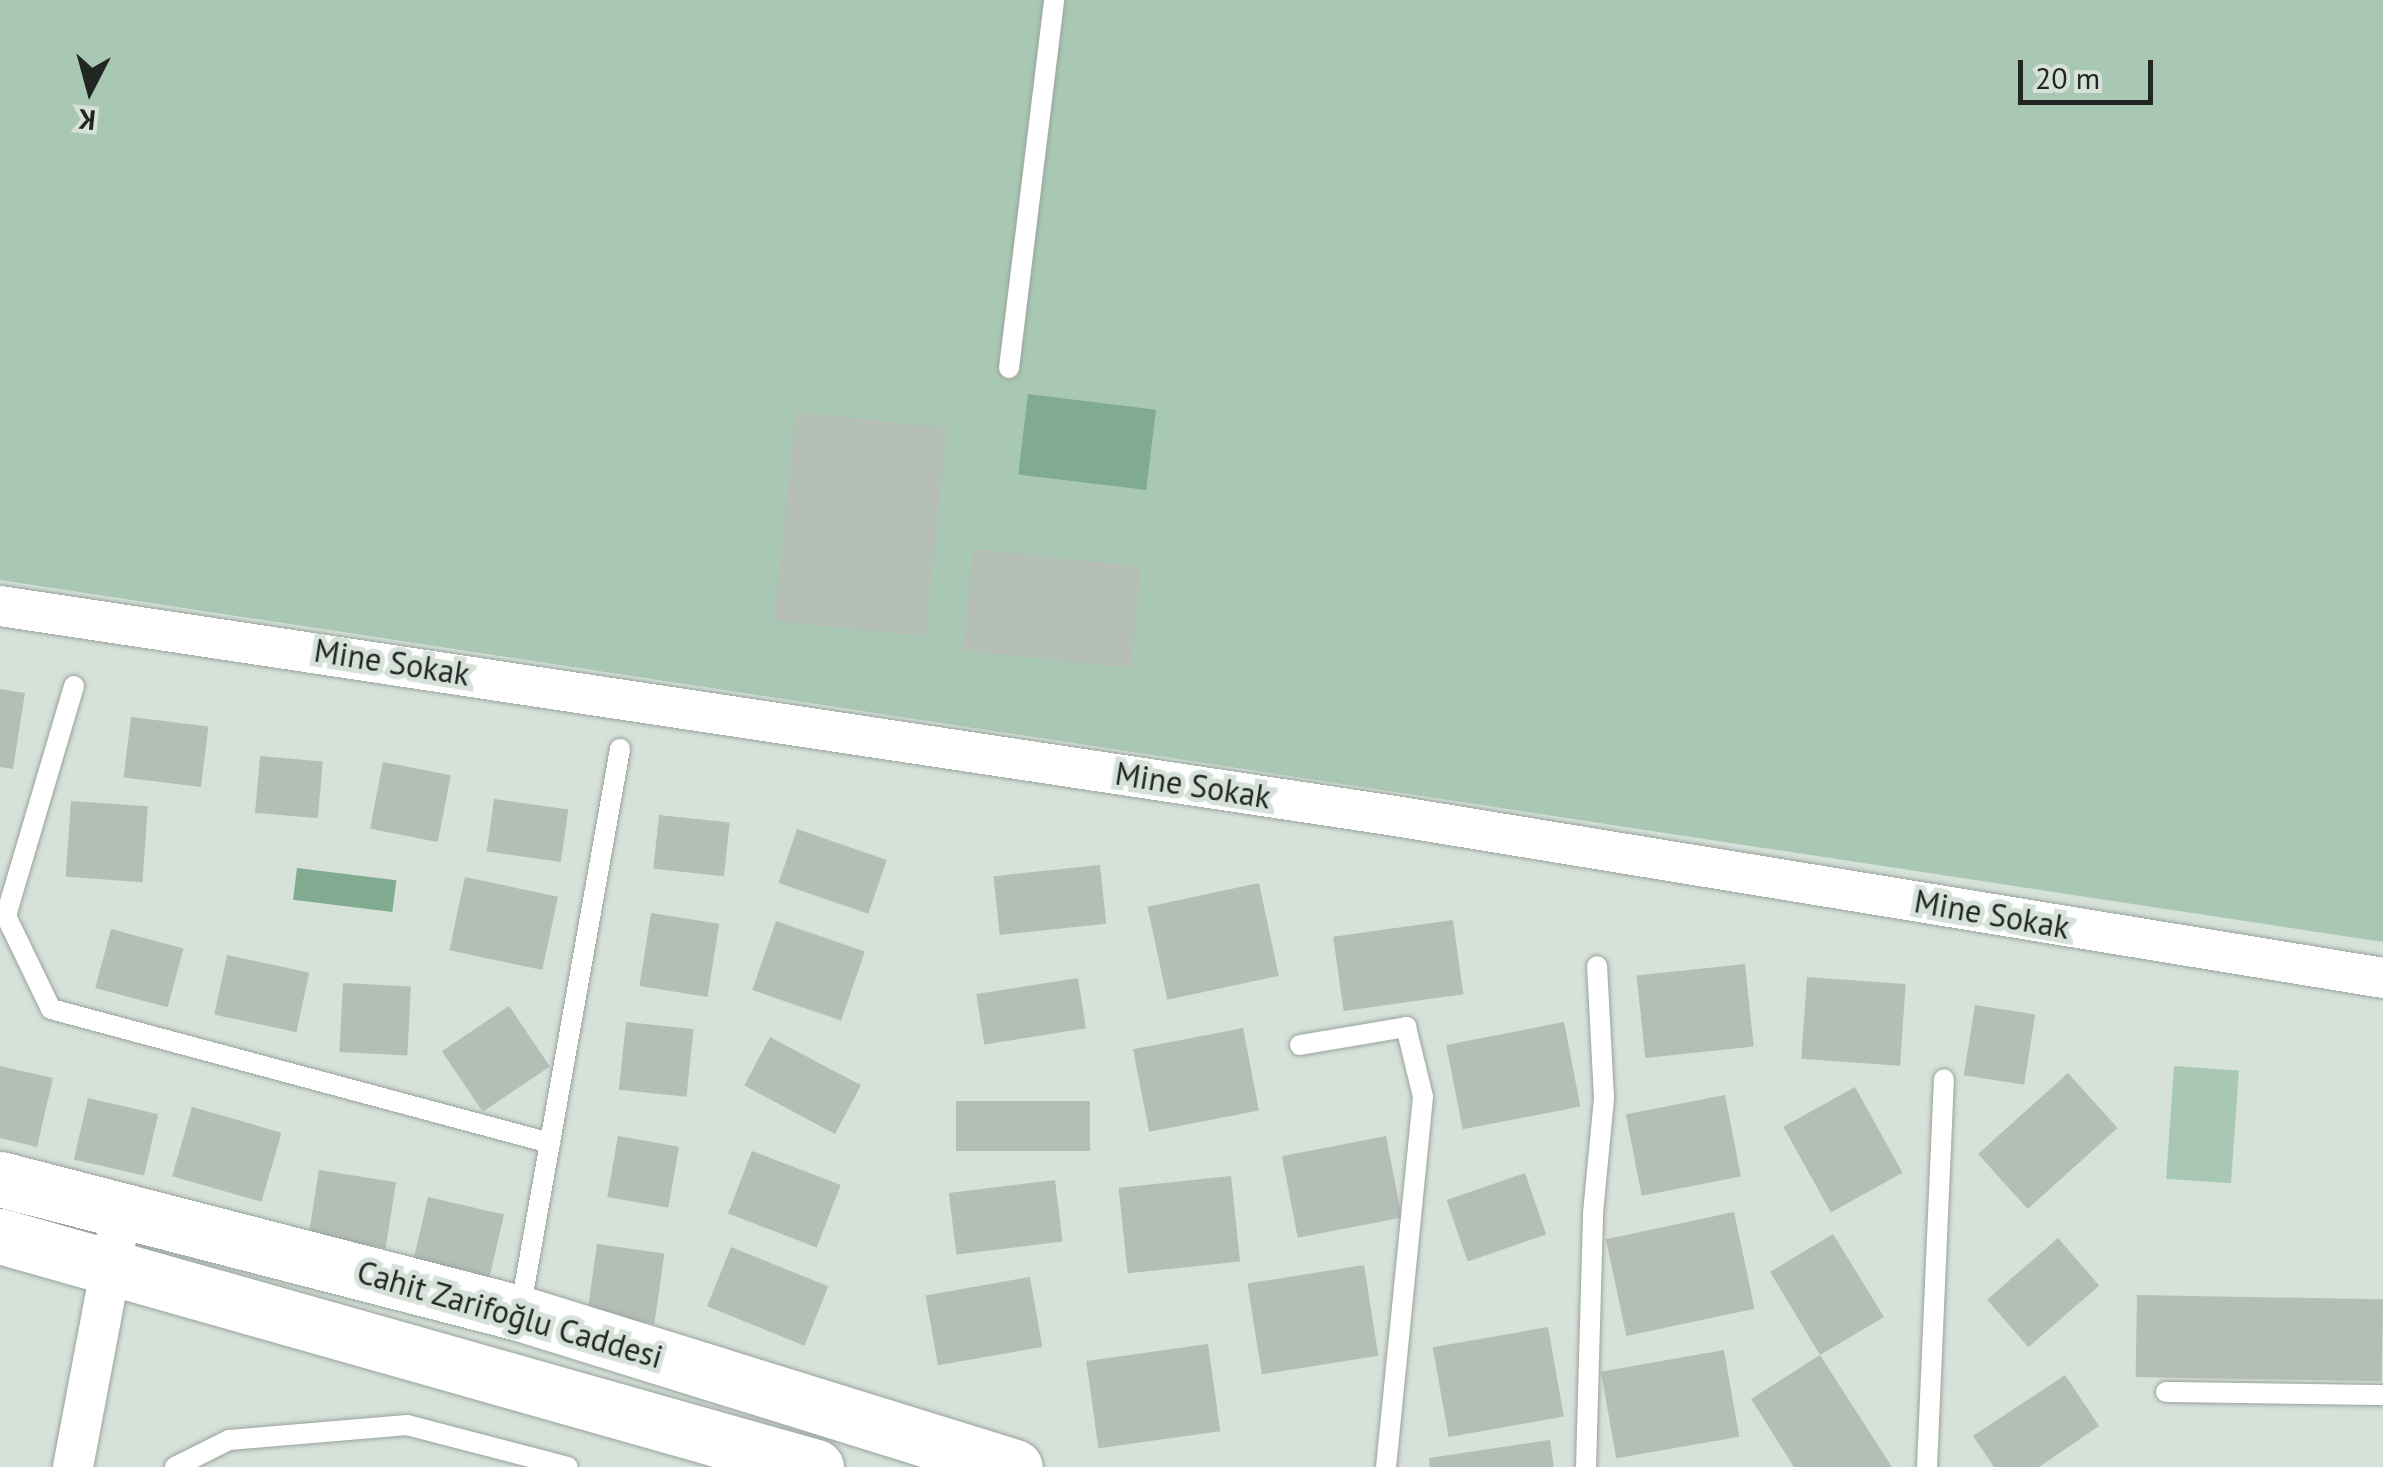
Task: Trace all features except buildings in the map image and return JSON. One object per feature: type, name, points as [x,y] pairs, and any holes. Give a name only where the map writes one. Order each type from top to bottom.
[{"type":"main road","name":"Cahit Zarifoğlu Caddesi","points":[[0,1179],[121,1206],[520,1314],[1015,1467]]},
{"type":"main road","name":"Cahit Zarifoğlu Caddesi","points":[[0,1236],[816,1467]]},
{"type":"street","name":"Mine Sokak","points":[[0,606],[1396,816],[2383,978]]},
{"type":"street","points":[[73,1467],[121,1206]]},
{"type":"lane","points":[[1010,368],[1054,0]]},
{"type":"lane","points":[[74,686],[6,916],[51,1008],[550,1143]]},
{"type":"lane","points":[[520,1314],[620,749]]},
{"type":"lane","points":[[1586,1467],[1593,1212],[1604,1098],[1597,966]]},
{"type":"lane","points":[[1300,1044],[1406,1027],[1423,1097],[1386,1467]]},
{"type":"lane","points":[[1927,1467],[1944,1079]]},
{"type":"lane","points":[[2166,1392],[2383,1394]]},
{"type":"lane","points":[[175,1467],[229,1440],[406,1425],[568,1467]]},
{"type":"shaded area","points":[[0,0],[2383,0],[2383,942],[0,580]]},
{"type":"shaded area","points":[[1028,394],[1156,410],[1146,490],[1018,474]]},
{"type":"shaded area","points":[[297,868],[396,880],[392,912],[293,900]]},
{"type":"shaded area","points":[[2174,1066],[2239,1071],[2231,1183],[2166,1179]]}]
